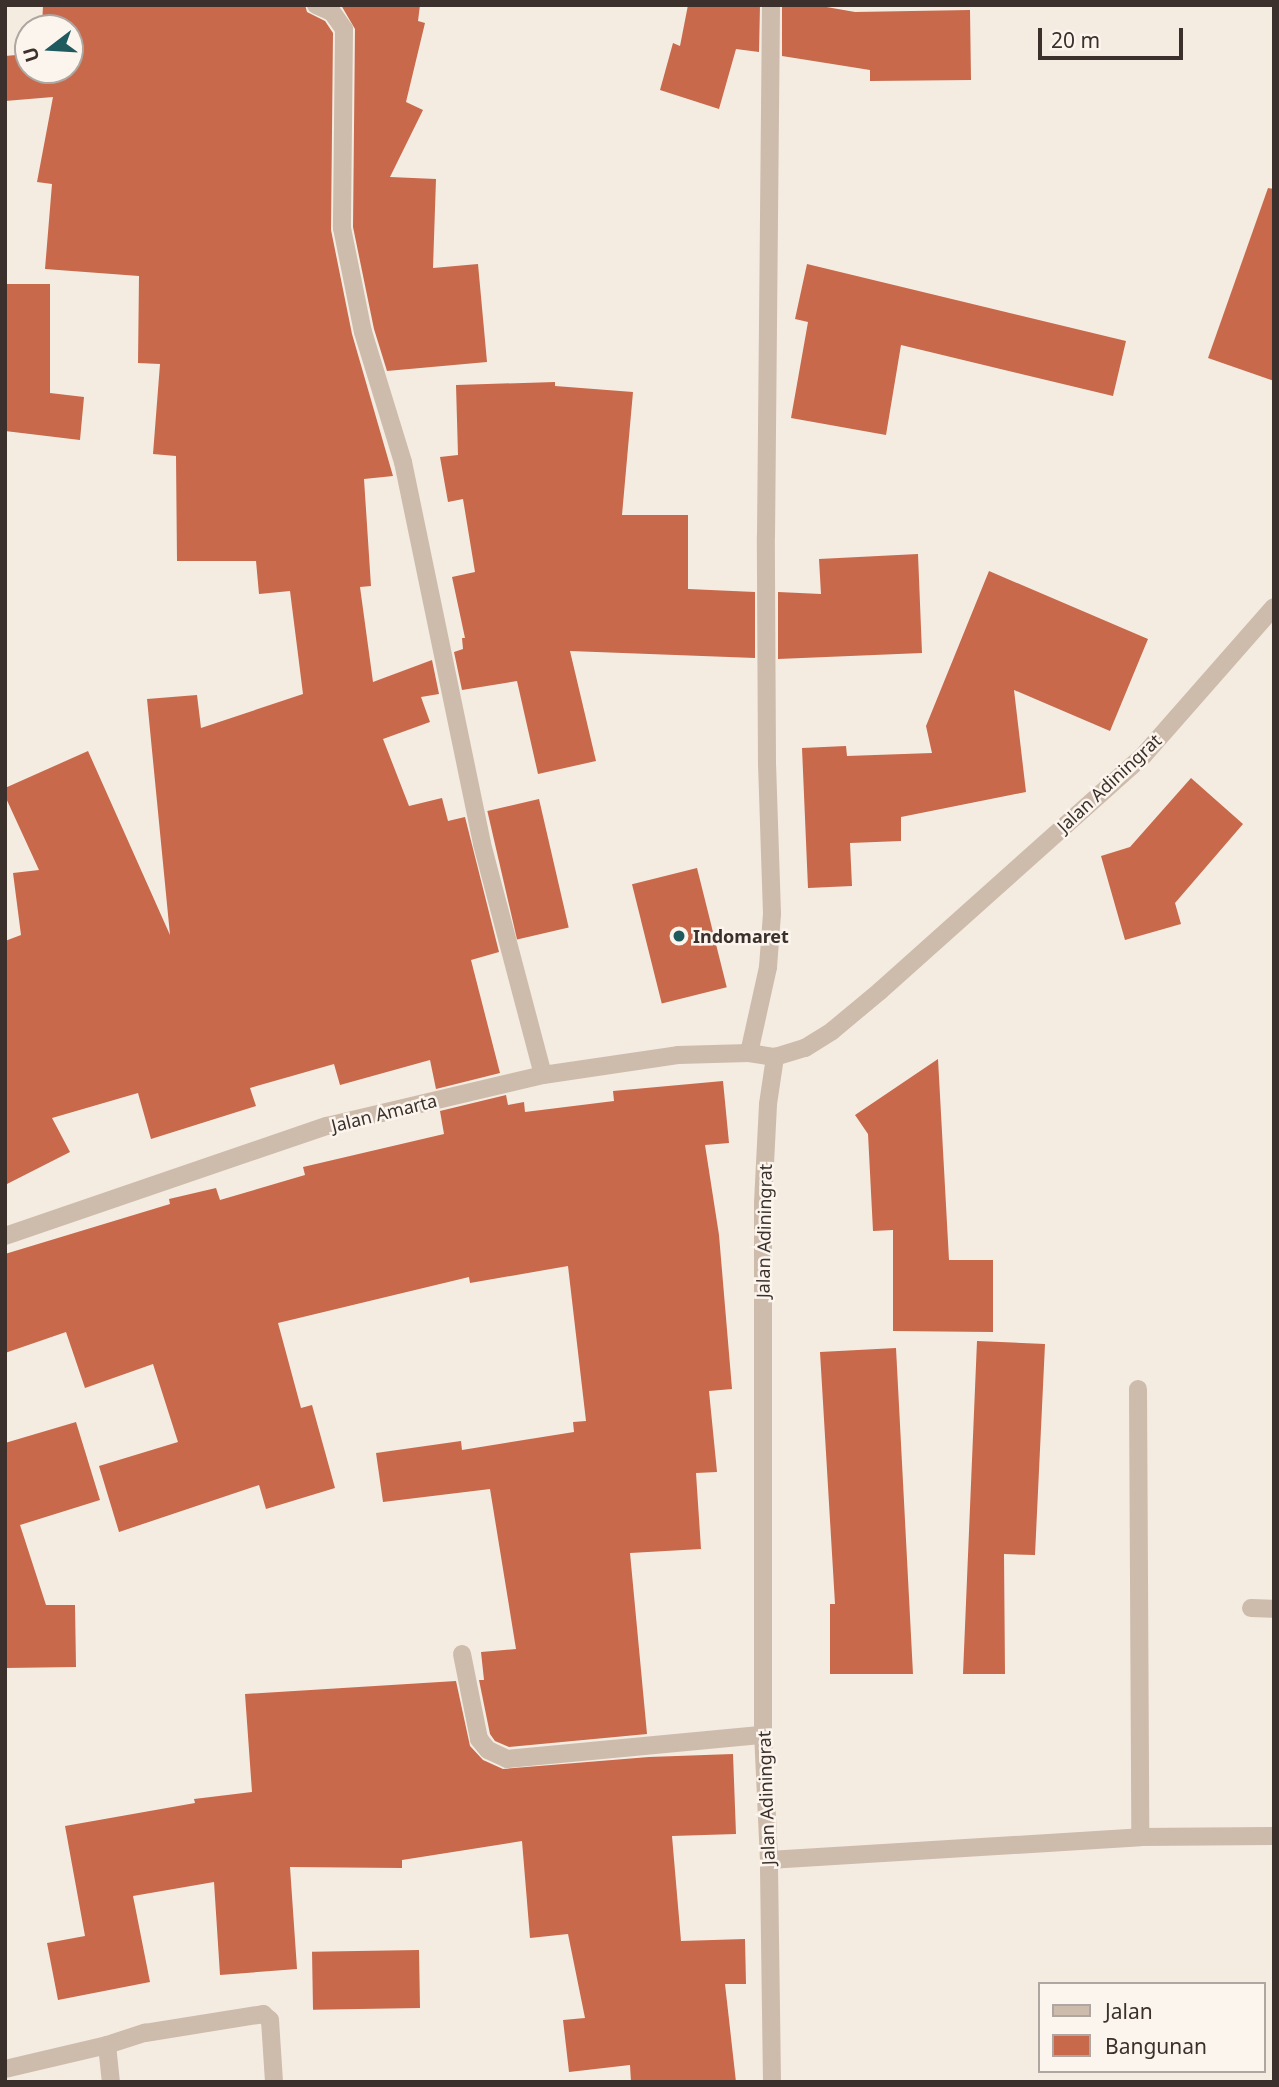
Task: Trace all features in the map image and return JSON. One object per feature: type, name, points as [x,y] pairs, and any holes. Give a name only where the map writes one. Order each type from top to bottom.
[{"type":"street","points":[[316,5],[332,12],[344,29],[342,228],[363,332],[403,462],[482,844],[543,1075]]},
{"type":"street","points":[[749,1053],[768,967],[772,914],[767,765],[766,550],[771,5]]},
{"type":"street","name":"Jalan Adiningrat","points":[[772,2082],[769,1860],[763,1735],[763,1203],[768,1104],[775,1057],[805,1048],[832,1031],[1133,765],[1274,607]]},
{"type":"street","name":"Jalan Amarta","points":[[6,1233],[327,1126],[543,1075],[678,1055],[749,1053],[775,1057]]},
{"type":"street","points":[[1138,1389],[1140,1837]]},
{"type":"street","points":[[1251,1608],[1274,1609]]},
{"type":"street","points":[[462,1654],[479,1739],[488,1749],[507,1759],[763,1735]]},
{"type":"street","points":[[769,1860],[1140,1837],[1274,1836]]},
{"type":"street","points":[[5,2069],[107,2045],[145,2033],[262,2014],[270,2020],[274,2082]]},
{"type":"street","points":[[107,2045],[111,2082]]},
{"type":"building","points":[[43,5],[305,5],[307,12],[325,21],[333,33],[331,230],[352,334],[393,476],[364,479],[371,586],[360,587],[373,682],[432,660],[439,694],[421,697],[430,722],[383,739],[409,806],[442,798],[448,821],[465,817],[499,952],[471,960],[500,1073],[436,1089],[430,1060],[340,1085],[334,1064],[250,1088],[256,1106],[151,1139],[138,1093],[52,1118],[70,1152],[5,1185],[5,941],[21,935],[13,873],[39,870],[5,796],[5,788],[88,751],[170,935],[147,699],[197,695],[201,728],[303,694],[290,591],[259,594],[256,561],[177,561],[176,456],[153,454],[160,364],[138,363],[139,276],[45,269],[52,184],[37,182],[53,97],[5,101],[5,56],[14,55],[14,84],[84,84],[84,14],[43,14]]},
{"type":"building","points":[[341,5],[420,5],[418,21],[425,23],[406,102],[423,110],[390,177],[436,179],[433,268],[478,264],[487,362],[387,371],[374,329],[353,227],[355,29]]},
{"type":"building","points":[[688,5],[760,5],[759,52],[736,49],[719,109],[660,90],[673,43],[680,46]]},
{"type":"building","points":[[782,5],[815,5],[855,12],[970,10],[971,80],[870,81],[870,70],[782,56]]},
{"type":"building","points":[[1268,188],[1274,189],[1274,381],[1208,358]]},
{"type":"building","points":[[807,264],[1126,341],[1113,396],[901,345],[886,435],[791,418],[808,322],[795,319]]},
{"type":"building","points":[[5,284],[50,284],[50,393],[84,397],[80,440],[5,431]]},
{"type":"building","points":[[555,382],[555,386],[633,392],[622,515],[688,515],[688,589],[755,592],[755,658],[570,651],[596,761],[538,774],[517,681],[462,690],[454,652],[463,649],[462,638],[465,638],[452,577],[475,572],[463,499],[448,502],[440,457],[458,455],[456,385]]},
{"type":"building","points":[[918,554],[922,653],[778,659],[778,592],[821,594],[819,559]]},
{"type":"building","points":[[989,571],[1148,639],[1110,731],[1014,690],[1026,792],[901,817],[901,841],[850,843],[852,886],[808,888],[802,748],[846,746],[847,756],[932,753],[926,726]]},
{"type":"building","points":[[1191,778],[1243,824],[1175,903],[1181,924],[1125,940],[1101,856],[1130,847]]},
{"type":"building","points":[[539,799],[569,928],[517,940],[487,811]]},
{"type":"building","name":"Indomaret","points":[[697,868],[727,987],[662,1004],[632,884]]},
{"type":"building","points":[[938,1059],[949,1260],[993,1260],[993,1332],[893,1331],[893,1230],[873,1231],[868,1134],[855,1115]]},
{"type":"building","points":[[723,1081],[729,1143],[705,1145],[719,1235],[732,1389],[709,1391],[717,1472],[696,1473],[701,1549],[630,1553],[647,1734],[509,1747],[495,1741],[490,1734],[479,1680],[484,1680],[481,1652],[516,1649],[490,1489],[383,1502],[376,1453],[461,1441],[462,1450],[574,1432],[573,1422],[586,1421],[568,1266],[470,1283],[469,1277],[278,1323],[301,1408],[312,1405],[335,1488],[266,1509],[259,1485],[119,1532],[99,1466],[178,1442],[153,1364],[85,1388],[66,1332],[5,1353],[5,1254],[170,1204],[169,1199],[216,1188],[220,1200],[305,1175],[303,1167],[444,1134],[440,1111],[506,1095],[508,1105],[524,1102],[525,1112],[614,1101],[613,1091]]},
{"type":"building","points":[[977,1341],[1045,1344],[1035,1555],[1004,1554],[1005,1674],[963,1674]]},
{"type":"building","points":[[896,1348],[913,1674],[830,1674],[830,1604],[835,1604],[820,1352]]},
{"type":"building","points":[[76,1422],[100,1500],[20,1525],[46,1605],[75,1605],[76,1667],[5,1668],[5,1443]]},
{"type":"building","points":[[456,1681],[470,1746],[483,1760],[503,1769],[649,1757],[733,1754],[736,1834],[672,1836],[681,1941],[745,1939],[746,1984],[725,1984],[736,2082],[631,2082],[630,2065],[569,2072],[563,2020],[585,2018],[568,1934],[530,1938],[522,1841],[402,1860],[402,1868],[290,1867],[297,1969],[220,1975],[214,1882],[133,1896],[150,1982],[58,2000],[47,1943],[85,1936],[65,1826],[195,1803],[194,1799],[252,1792],[245,1694]]},
{"type":"building","points":[[419,1950],[420,2008],[313,2010],[312,1952]]},
{"type":"place","name":"Indomaret","points":[[679,936]]}]
